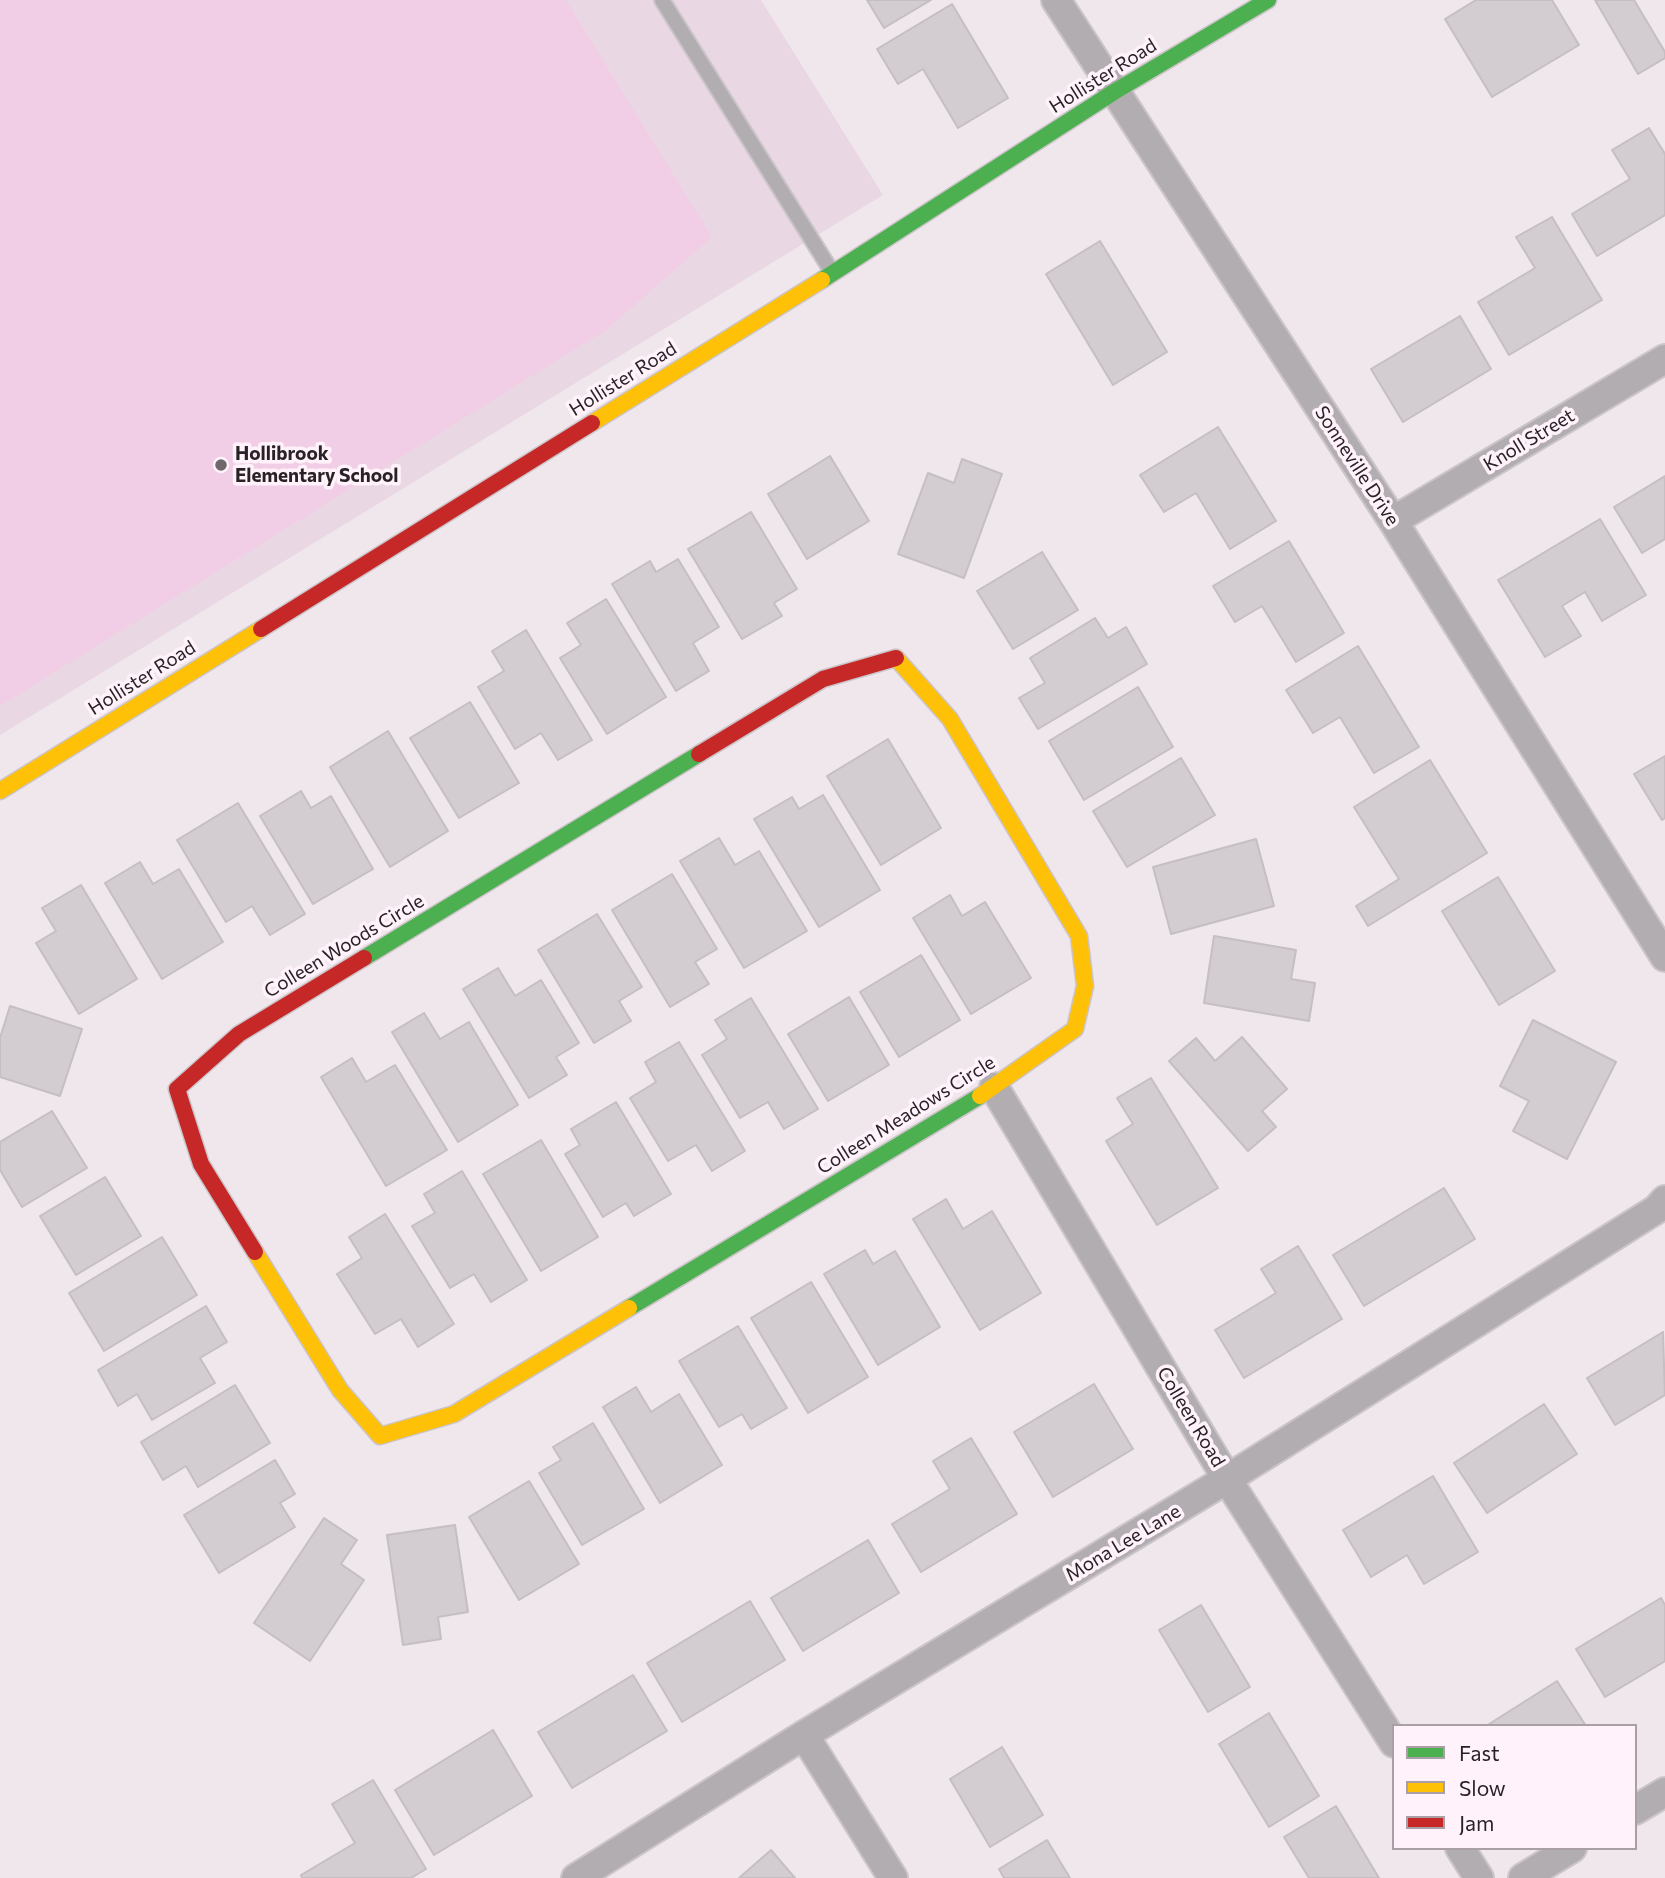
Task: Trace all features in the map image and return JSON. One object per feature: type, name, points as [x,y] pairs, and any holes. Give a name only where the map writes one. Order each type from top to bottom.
[{"type":"street","name":"Sonneville Drive","points":[[1056,0],[1661,940]]},
{"type":"street","name":"Hollister Road","points":[[0,791],[833,273],[1114,92],[1268,0]]},
{"type":"street","name":"Knoll Street","points":[[1393,521],[1665,359]]},
{"type":"street","name":"Colleen Meadows Circle","points":[[380,1436],[454,1414],[995,1087],[1075,1030],[1086,986],[1079,936],[950,719],[896,658]]},
{"type":"street","name":"Colleen Woods Circle","points":[[380,1436],[340,1390],[201,1164],[177,1089],[239,1034],[823,679],[896,658]]},
{"type":"street","name":"Colleen Road","points":[[995,1087],[1227,1479],[1392,1740]]},
{"type":"street","name":"Mona Lee Lane","points":[[576,1878],[804,1735],[1227,1479],[1657,1209],[1665,1200]]},
{"type":"street","points":[[804,1735],[893,1878]]},
{"type":"street","points":[[1637,1809],[1665,1792]]},
{"type":"street","points":[[1461,1850],[1479,1878]]},
{"type":"street","points":[[1523,1878],[1569,1850]]},
{"type":"lane","points":[[662,0],[833,273]]},
{"type":"shaded area","name":"Hollibrook Elementary School","points":[[0,0],[761,0],[883,195],[0,735]]},
{"type":"shaded area","name":"Hollibrook Elementary School","points":[[0,0],[566,0],[712,237],[606,330],[0,706]]},
{"type":"building","points":[[867,0],[931,0],[884,28]]},
{"type":"building","points":[[1476,0],[1552,0],[1579,45],[1492,97],[1445,19]]},
{"type":"building","points":[[1595,0],[1634,0],[1665,52],[1665,58],[1638,74]]},
{"type":"building","points":[[952,4],[1008,98],[958,128],[923,69],[898,84],[877,49]]},
{"type":"building","points":[[1649,128],[1665,154],[1665,215],[1597,256],[1572,214],[1630,179],[1612,150]]},
{"type":"building","points":[[1552,217],[1602,300],[1509,355],[1478,302],[1535,268],[1516,237]]},
{"type":"building","points":[[1100,241],[1167,352],[1113,385],[1046,274]]},
{"type":"building","points":[[1460,316],[1491,369],[1403,422],[1371,369]]},
{"type":"building","points":[[1218,427],[1276,521],[1230,549],[1196,493],[1164,512],[1140,475]]},
{"type":"building","points":[[830,456],[869,521],[807,559],[768,494]]},
{"type":"building","points":[[962,459],[1002,474],[964,578],[898,554],[928,473],[954,483]]},
{"type":"building","points":[[1665,476],[1665,539],[1642,553],[1614,507]]},
{"type":"building","points":[[751,512],[797,589],[774,603],[782,616],[742,639],[688,549]]},
{"type":"building","points":[[1600,519],[1646,595],[1602,621],[1585,592],[1562,606],[1581,636],[1545,657],[1498,580]]},
{"type":"building","points":[[1289,541],[1344,633],[1296,662],[1262,606],[1235,622],[1213,586]]},
{"type":"building","points":[[1042,552],[1078,610],[1013,649],[977,591]]},
{"type":"building","points":[[678,559],[719,627],[693,643],[709,671],[676,691],[612,584],[650,561],[656,572]]},
{"type":"building","points":[[606,599],[666,697],[607,734],[560,658],[581,645],[567,623]]},
{"type":"building","points":[[1095,618],[1108,638],[1126,627],[1147,664],[1038,729],[1019,698],[1045,683],[1030,658]]},
{"type":"building","points":[[526,630],[592,740],[558,760],[541,733],[515,749],[478,687],[504,671],[492,651]]},
{"type":"building","points":[[1358,646],[1419,747],[1374,773],[1340,717],[1313,733],[1286,690]]},
{"type":"building","points":[[1138,687],[1173,747],[1084,800],[1049,741]]},
{"type":"building","points":[[470,702],[519,783],[459,818],[410,738]]},
{"type":"building","points":[[388,731],[448,831],[390,867],[330,767]]},
{"type":"building","points":[[888,739],[941,828],[881,865],[827,776]]},
{"type":"building","points":[[1665,756],[1665,818],[1662,820],[1634,774]]},
{"type":"building","points":[[1181,758],[1215,815],[1127,867],[1093,811]]},
{"type":"building","points":[[1430,760],[1487,853],[1368,926],[1356,906],[1399,879],[1354,807]]},
{"type":"building","points":[[301,791],[311,808],[331,796],[373,869],[313,904],[260,816]]},
{"type":"building","points":[[823,795],[880,890],[819,927],[754,819],[792,797],[799,809]]},
{"type":"building","points":[[238,803],[305,914],[270,935],[252,906],[226,922],[177,840]]},
{"type":"building","points":[[719,838],[735,865],[759,851],[807,931],[744,968],[680,861]]},
{"type":"building","points":[[1256,839],[1274,906],[1171,934],[1153,867]]},
{"type":"building","points":[[140,862],[153,884],[179,869],[223,942],[162,979],[105,883]]},
{"type":"building","points":[[672,874],[717,949],[695,962],[709,984],[670,1007],[612,910]]},
{"type":"building","points":[[1498,877],[1555,971],[1499,1005],[1442,911]]},
{"type":"building","points":[[81,885],[137,979],[79,1014],[36,943],[56,931],[42,908]]},
{"type":"building","points":[[950,895],[962,916],[985,902],[1031,978],[971,1014],[913,918]]},
{"type":"building","points":[[597,914],[642,987],[619,1001],[631,1021],[594,1043],[538,950]]},
{"type":"building","points":[[1214,936],[1296,950],[1291,979],[1315,983],[1309,1021],[1204,1003]]},
{"type":"building","points":[[921,955],[960,1020],[899,1057],[860,992]]},
{"type":"building","points":[[498,968],[515,996],[541,980],[579,1043],[556,1057],[567,1075],[529,1098],[463,989]]},
{"type":"building","points":[[849,997],[889,1065],[828,1101],[788,1034]]},
{"type":"building","points":[[751,998],[818,1109],[784,1129],[768,1102],[740,1118],[702,1055],[727,1039],[715,1020]]},
{"type":"building","points":[[10,1006],[82,1029],[60,1096],[0,1077],[0,1038]]},
{"type":"building","points":[[424,1013],[440,1039],[469,1022],[518,1105],[458,1142],[392,1032]]},
{"type":"building","points":[[1533,1020],[1616,1062],[1567,1159],[1513,1131],[1529,1101],[1500,1086]]},
{"type":"building","points":[[1242,1037],[1287,1089],[1262,1111],[1276,1127],[1248,1151],[1169,1061],[1196,1038],[1215,1061]]},
{"type":"building","points":[[679,1042],[745,1151],[712,1171],[696,1145],[668,1161],[630,1098],[656,1082],[645,1062]]},
{"type":"building","points":[[352,1058],[366,1082],[395,1065],[447,1150],[386,1186],[321,1077]]},
{"type":"building","points":[[1151,1078],[1218,1188],[1157,1225],[1106,1141],[1133,1124],[1117,1098]]},
{"type":"building","points":[[616,1102],[671,1194],[634,1216],[626,1203],[603,1217],[565,1154],[580,1145],[571,1129]]},
{"type":"building","points":[[52,1111],[87,1168],[22,1207],[0,1170],[0,1142]]},
{"type":"building","points":[[541,1140],[598,1237],[541,1271],[483,1174]]},
{"type":"building","points":[[462,1171],[527,1280],[491,1302],[474,1274],[450,1288],[412,1226],[435,1213],[424,1194]]},
{"type":"building","points":[[105,1177],[141,1236],[76,1275],[40,1216]]},
{"type":"building","points":[[1444,1188],[1475,1239],[1364,1306],[1333,1255]]},
{"type":"building","points":[[946,1199],[963,1229],[992,1211],[1041,1293],[980,1330],[913,1219]]},
{"type":"building","points":[[385,1214],[454,1324],[418,1347],[401,1319],[375,1334],[337,1274],[362,1258],[349,1237]]},
{"type":"building","points":[[162,1237],[197,1295],[104,1351],[69,1293]]},
{"type":"building","points":[[1298,1246],[1342,1319],[1244,1378],[1215,1330],[1276,1293],[1261,1269]]},
{"type":"building","points":[[865,1250],[873,1264],[895,1251],[940,1327],[878,1365],[824,1274]]},
{"type":"building","points":[[811,1282],[868,1377],[808,1413],[751,1318]]},
{"type":"building","points":[[206,1306],[227,1342],[200,1358],[215,1383],[152,1420],[137,1394],[118,1406],[98,1370]]},
{"type":"building","points":[[738,1326],[787,1408],[751,1429],[742,1414],[719,1427],[679,1361]]},
{"type":"building","points":[[1663,1332],[1665,1395],[1615,1425],[1587,1378]]},
{"type":"building","points":[[1094,1384],[1133,1449],[1053,1497],[1014,1432]]},
{"type":"building","points":[[235,1385],[270,1443],[198,1487],[186,1466],[163,1480],[141,1442]]},
{"type":"building","points":[[636,1387],[651,1412],[679,1394],[722,1465],[660,1503],[603,1407]]},
{"type":"building","points":[[1544,1404],[1577,1454],[1487,1513],[1454,1463]]},
{"type":"building","points":[[593,1423],[644,1509],[582,1545],[539,1473],[561,1460],[553,1447]]},
{"type":"building","points":[[971,1438],[1017,1514],[921,1572],[892,1524],[950,1489],[933,1461]]},
{"type":"building","points":[[275,1460],[295,1494],[280,1503],[295,1527],[219,1573],[184,1515]]},
{"type":"building","points":[[1433,1476],[1478,1552],[1424,1584],[1407,1555],[1371,1577],[1343,1530]]},
{"type":"building","points":[[529,1481],[579,1564],[519,1600],[469,1517]]},
{"type":"building","points":[[324,1518],[357,1540],[341,1564],[364,1580],[310,1661],[254,1623]]},
{"type":"building","points":[[455,1525],[468,1612],[438,1617],[441,1639],[403,1645],[387,1535]]},
{"type":"building","points":[[868,1540],[899,1593],[803,1651],[771,1598]]},
{"type":"building","points":[[1661,1598],[1665,1605],[1665,1661],[1605,1697],[1576,1649]]},
{"type":"building","points":[[750,1601],[785,1660],[682,1722],[647,1663]]},
{"type":"building","points":[[1201,1605],[1250,1687],[1208,1712],[1159,1630]]},
{"type":"building","points":[[633,1675],[667,1731],[572,1788],[538,1732]]},
{"type":"building","points":[[1557,1681],[1585,1724],[1489,1724]]},
{"type":"building","points":[[1269,1713],[1319,1796],[1269,1827],[1219,1744]]},
{"type":"building","points":[[493,1730],[532,1796],[434,1855],[395,1790]]},
{"type":"building","points":[[1002,1747],[1043,1815],[990,1847],[950,1779]]},
{"type":"building","points":[[373,1780],[426,1869],[411,1878],[302,1878],[301,1875],[355,1843],[332,1804]]},
{"type":"building","points":[[1336,1806],[1379,1878],[1309,1878],[1284,1837]]},
{"type":"building","points":[[1047,1840],[1070,1878],[1004,1878],[999,1869]]},
{"type":"building","points":[[771,1850],[795,1878],[739,1878]]},
{"type":"traffic: fast","points":[[822,280],[1114,92],[1268,0]]},
{"type":"traffic: fast","points":[[364,958],[699,754]]},
{"type":"traffic: fast","points":[[629,1308],[980,1096]]},
{"type":"traffic: slow","points":[[592,423],[822,280]]},
{"type":"traffic: slow","points":[[0,791],[261,629]]},
{"type":"traffic: slow","points":[[896,658],[950,719],[1079,936],[1085,986],[1075,1029],[980,1096]]},
{"type":"traffic: slow","points":[[255,1252],[340,1390],[380,1436],[454,1414],[629,1308]]},
{"type":"traffic: jam","points":[[261,629],[592,423]]},
{"type":"traffic: jam","points":[[699,754],[823,679],[896,658]]},
{"type":"traffic: jam","points":[[255,1252],[201,1164],[177,1089],[239,1034],[364,958]]},
{"type":"place","name":"Hollibrook Elementary School","points":[[221,465]]}]
